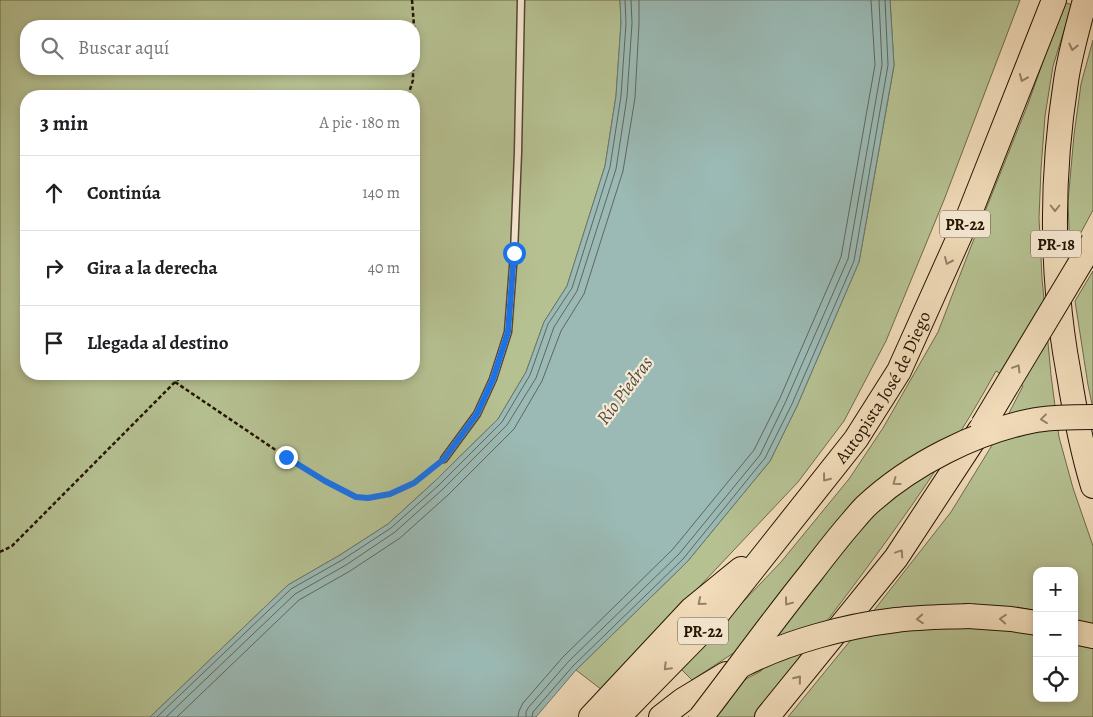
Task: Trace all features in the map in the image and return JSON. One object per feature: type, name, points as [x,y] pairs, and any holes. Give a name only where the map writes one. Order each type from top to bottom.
[{"type":"highway","name":"Autopista José de Diego","points":[[618,717],[711,622],[856,440],[899,370],[969,215],[1054,0]]},
{"type":"highway","name":"PR-18","points":[[1085,0],[1066,79],[1060,122],[1055,176],[1055,237],[1058,292],[1065,354],[1074,407],[1093,486]]},
{"type":"highway","points":[[767,717],[896,558],[983,425],[1093,242]]},
{"type":"highway","points":[[701,717],[865,506],[895,482],[920,465],[954,448],[1006,427],[1044,419],[1093,417]]},
{"type":"highway","points":[[591,717],[692,609],[779,538]]},
{"type":"highway","points":[[661,717],[683,700],[726,674],[773,650],[813,638],[896,620],[968,616],[1033,622]]},
{"type":"highway","points":[[1078,633],[1093,636]]},
{"type":"lane","points":[[444,459],[477,414],[493,379],[508,332],[515,234],[521,0]]},
{"type":"path","points":[[412,0],[414,20]]},
{"type":"path","points":[[410,90],[413,75]]},
{"type":"path","points":[[0,552],[12,546],[177,380]]},
{"type":"path","points":[[175,382],[286,457],[356,497],[368,498],[390,494],[414,483],[444,459]]},
{"type":"green space","points":[[0,0],[620,0],[621,23],[616,96],[605,166],[567,286],[544,322],[526,372],[498,419],[388,524],[288,585],[150,717],[0,717]]},
{"type":"green space","points":[[890,0],[1020,0],[944,200],[886,341],[844,421],[798,482],[602,690],[576,670],[687,562],[770,461],[797,406],[859,262],[894,66]]},
{"type":"green space","points":[[1064,2],[1072,5],[1053,66],[1045,116],[1039,218],[1042,278],[1059,437],[1073,488],[1093,546],[1093,717],[788,717],[951,512],[994,442],[1023,386],[996,371],[970,417],[912,505],[850,591],[754,717],[688,717],[731,687],[761,671],[749,643],[692,680],[680,668],[781,562],[849,479],[883,428],[938,332],[1028,104]]},
{"type":"green space","points":[[1093,40],[1093,210],[1070,253],[1068,202],[1074,135],[1081,84]]},
{"type":"green space","points":[[1093,271],[1093,409],[1075,301]]},
{"type":"water","name":"Río Piedras","points":[[620,0],[890,0],[894,65],[859,262],[797,406],[770,461],[687,562],[576,670],[536,717],[150,717],[288,585],[388,524],[498,419],[526,372],[544,322],[567,286],[605,166],[616,96],[621,23]]},
{"type":"route","points":[[286,457],[356,497],[368,498],[390,494],[414,483],[444,459],[477,414],[493,379],[508,332],[514,253]]}]
